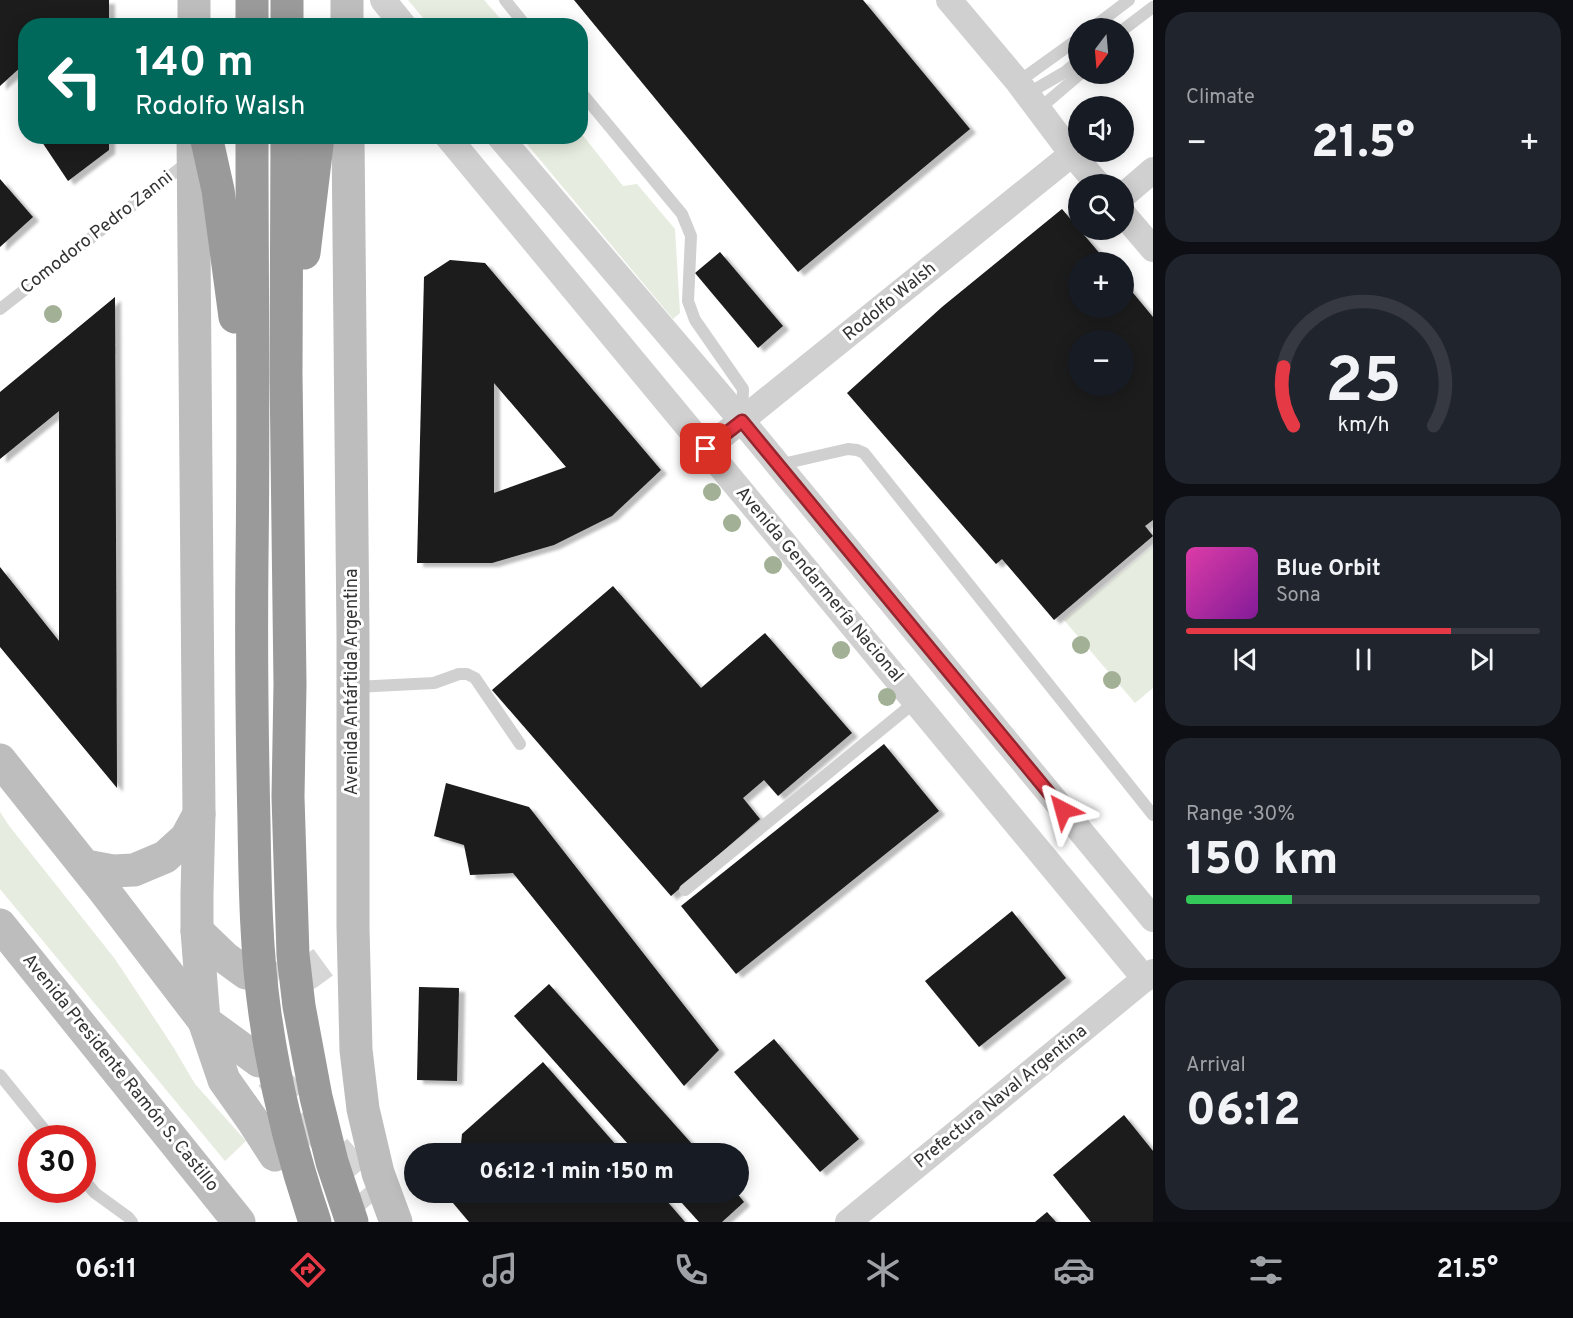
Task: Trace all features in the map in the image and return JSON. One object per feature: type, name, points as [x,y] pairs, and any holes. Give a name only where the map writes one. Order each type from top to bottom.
[{"type":"highway","points":[[252,0],[252,18]]},
{"type":"highway","points":[[287,0],[287,18]]},
{"type":"highway","points":[[198,144],[218,190],[237,334],[253,513]]},
{"type":"highway","points":[[252,144],[251,686],[259,962],[265,1015],[283,1112],[299,1176],[315,1222]]},
{"type":"highway","points":[[287,144],[286,374],[290,684],[288,797],[293,955],[297,996],[316,1097],[332,1162],[352,1222]]},
{"type":"highway","points":[[286,374],[303,267],[317,144]]},
{"type":"main road","points":[[194,0],[194,18]]},
{"type":"main road","points":[[347,0],[347,18]]},
{"type":"main road","points":[[198,144],[200,814],[196,893],[197,932],[204,1022],[224,1080],[275,1155]]},
{"type":"main road","name":"Avenida Antártida Argentina","points":[[348,144],[353,927],[357,1050],[363,1109],[389,1214]]},
{"type":"main road","points":[[0,760],[86,866],[204,1022],[259,1061]]},
{"type":"main road","points":[[86,866],[113,871],[134,870],[165,857],[186,838],[200,814]]},
{"type":"main road","name":"Avenida Presidente Ramón S. Castillo","points":[[0,925],[239,1222]]},
{"type":"main road","points":[[329,958],[353,927]]},
{"type":"main road","points":[[197,932],[224,957],[246,973]]},
{"type":"street","points":[[382,0],[397,18]]},
{"type":"street","points":[[953,1],[1068,149]]},
{"type":"street","name":"Avenida Gendarmería Nacional","points":[[454,144],[915,702],[1149,976]]},
{"type":"street","points":[[506,144],[742,421],[1153,919]]},
{"type":"street","name":"Rodolfo Walsh","points":[[706,449],[1068,157]]},
{"type":"street","points":[[1079,162],[1089,174]]},
{"type":"street","points":[[1134,186],[1153,170]]},
{"type":"street","points":[[1134,227],[1153,249]]},
{"type":"street","name":"Prefectura Naval Argentina","points":[[848,1222],[1149,976]]},
{"type":"lane","points":[[505,0],[520,18]]},
{"type":"lane","points":[[1105,18],[1129,0]]},
{"type":"lane","points":[[1134,21],[1153,7]]},
{"type":"lane","points":[[1028,95],[1068,50]]},
{"type":"lane","points":[[1028,95],[1068,69]]},
{"type":"lane","points":[[1028,95],[1068,79]]},
{"type":"lane","points":[[588,101],[682,213],[692,236],[688,301],[694,320],[743,388],[742,421]]},
{"type":"lane","name":"Comodoro Pedro Zanni","points":[[0,309],[197,144]]},
{"type":"lane","points":[[778,465],[849,449],[864,453],[1153,815]]},
{"type":"lane","points":[[353,687],[434,683],[459,674],[467,674],[475,678],[520,744]]},
{"type":"lane","points":[[685,890],[915,702]]},
{"type":"lane","points":[[0,1075],[40,1125]]},
{"type":"lane","points":[[96,1194],[132,1222]]},
{"type":"shaded area","points":[[408,0],[484,0],[500,18],[423,18]]},
{"type":"shaded area","points":[[588,142],[623,186],[637,184],[675,229],[680,313],[673,319],[527,144],[588,144]]},
{"type":"shaded area","points":[[1153,546],[1153,688],[1135,703],[1064,620]]},
{"type":"shaded area","points":[[0,812],[115,959],[195,1084],[246,1141],[225,1161],[0,889]]},
{"type":"building","points":[[0,0],[109,0],[109,18],[18,18],[18,70],[0,86]]},
{"type":"building","points":[[574,0],[863,0],[970,129],[798,272]]},
{"type":"building","points":[[43,144],[109,144],[109,150],[68,181]]},
{"type":"building","points":[[0,179],[33,217],[0,247]]},
{"type":"building","points":[[1062,209],[1068,216],[1068,240],[1088,240],[1099,252],[1068,252],[1068,318],[1134,318],[1134,294],[1153,317],[1153,520],[1145,526],[1153,536],[1054,620],[1002,559],[996,564],[847,393],[942,307]]},
{"type":"building","points":[[720,252],[783,326],[758,348],[695,273]]},
{"type":"building","points":[[450,260],[485,263],[661,470],[612,516],[554,545],[492,563],[417,563],[424,277]],"holes":[[[494,383],[566,467],[494,493]]]},
{"type":"building","points":[[115,297],[117,788],[0,647],[0,567],[59,641],[59,411],[0,459],[0,392]]},
{"type":"building","points":[[613,586],[701,688],[765,633],[852,733],[778,796],[764,780],[743,798],[760,819],[671,896],[492,690]]},
{"type":"building","points":[[884,744],[939,811],[736,974],[681,906]]},
{"type":"building","points":[[446,783],[529,807],[719,1050],[684,1086],[513,873],[470,875],[464,845],[434,836]]},
{"type":"building","points":[[1012,911],[1066,978],[979,1047],[925,981]]},
{"type":"building","points":[[549,984],[691,1143],[627,1143],[514,1016]]},
{"type":"building","points":[[419,987],[459,988],[457,1081],[417,1080]]},
{"type":"building","points":[[774,1039],[859,1139],[820,1172],[734,1072]]},
{"type":"building","points":[[543,1062],[614,1143],[461,1143],[462,1134]]},
{"type":"building","points":[[1124,1115],[1153,1151],[1153,1222],[1091,1222],[1053,1175]]},
{"type":"building","points":[[453,1203],[669,1203],[685,1222],[469,1222]]},
{"type":"building","points":[[682,1203],[743,1203],[722,1222],[699,1222]]},
{"type":"building","points":[[1047,1212],[1056,1222],[1035,1222]]},
{"type":"tunnel","points":[[246,973],[280,979],[307,974],[329,958]]},
{"type":"tunnel","points":[[271,1075],[377,1199]]},
{"type":"route","points":[[706,449],[742,421],[1063,810]]}]
